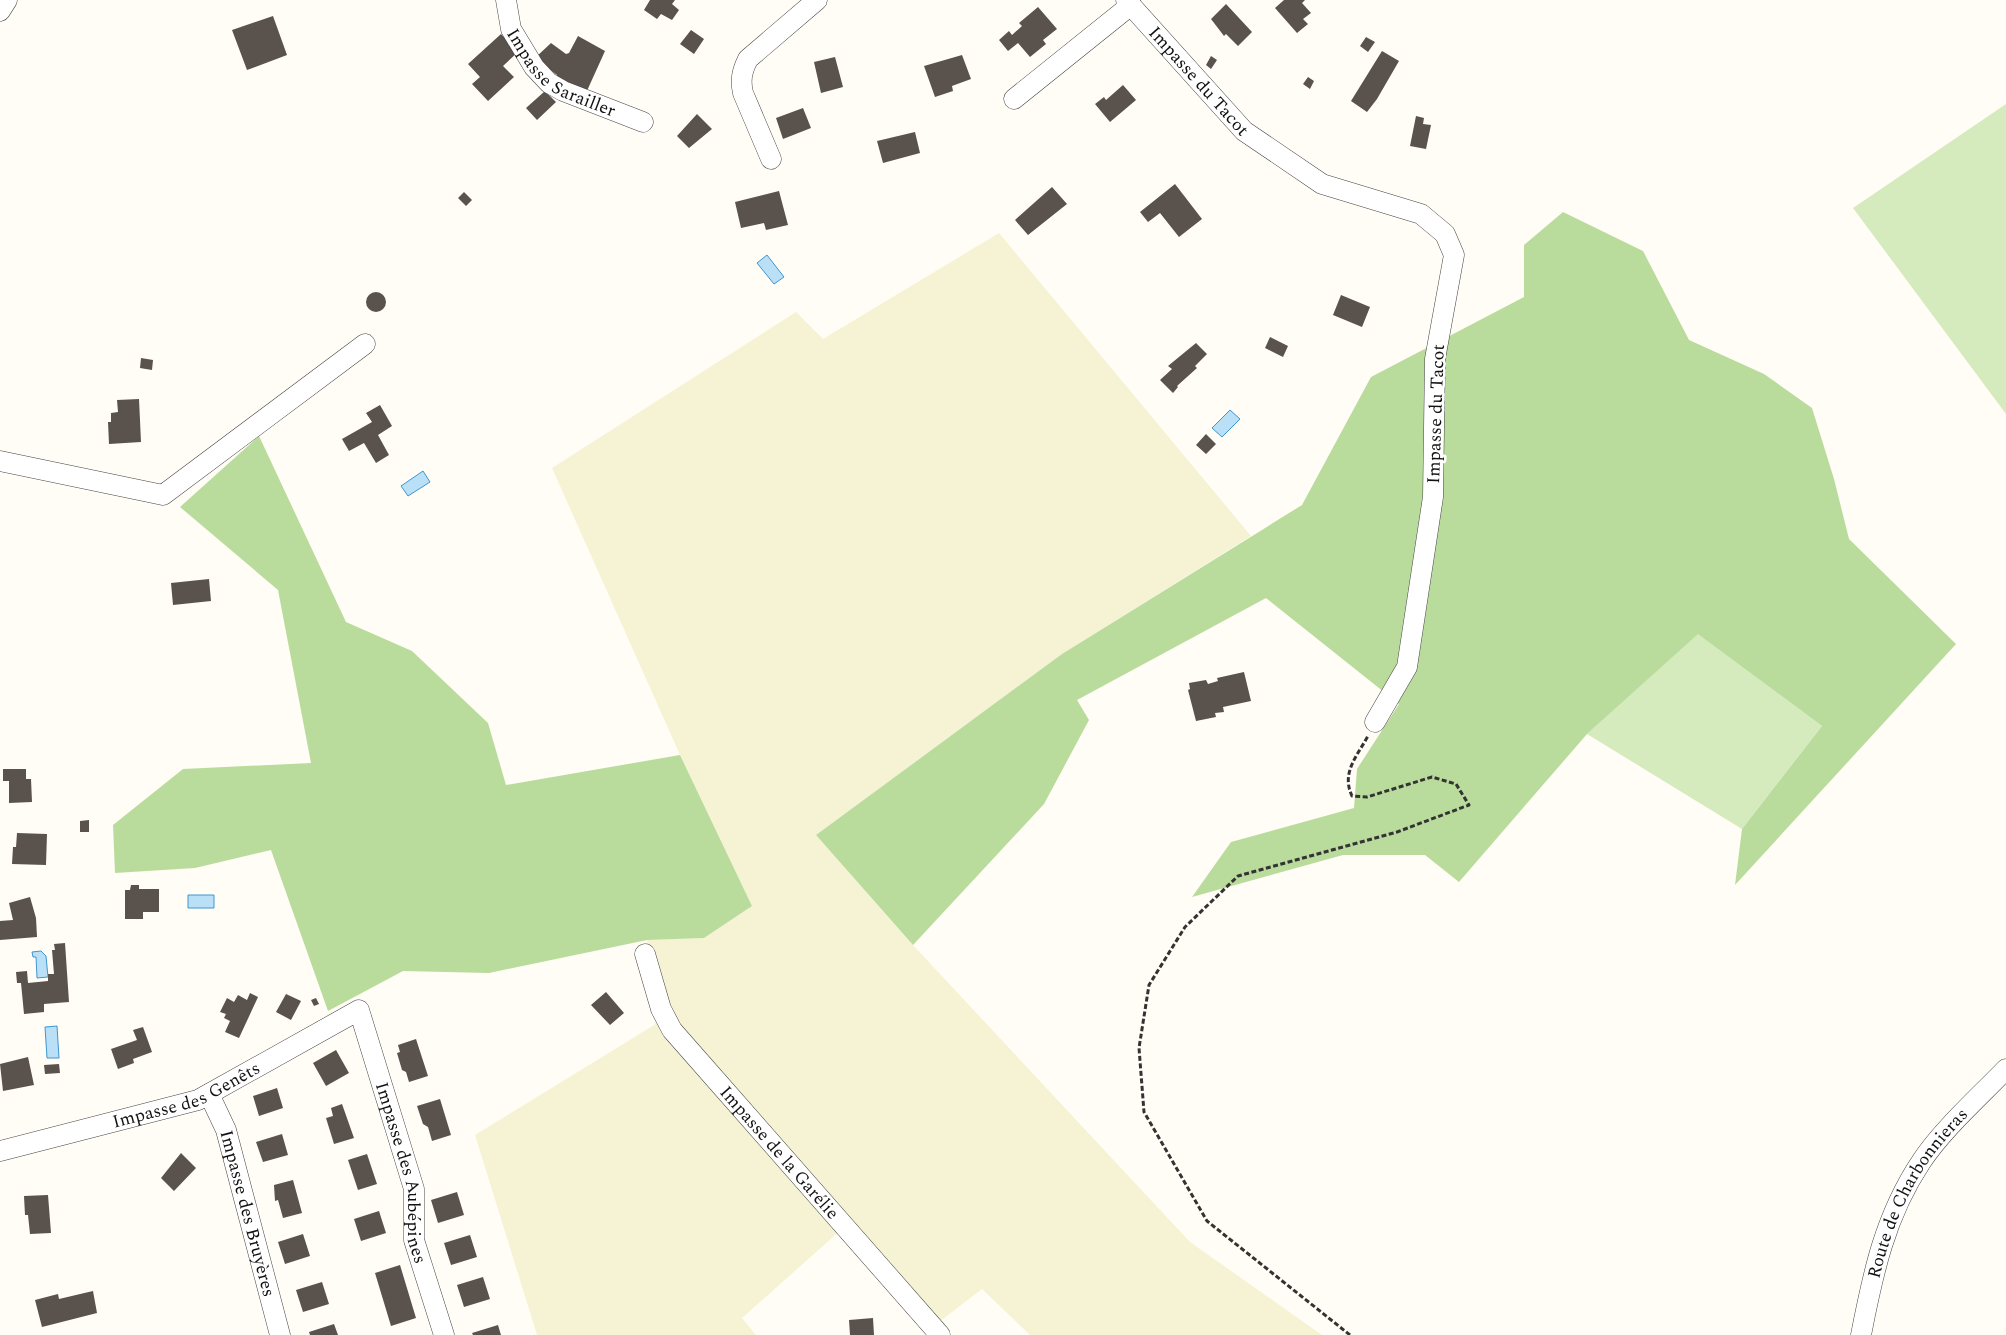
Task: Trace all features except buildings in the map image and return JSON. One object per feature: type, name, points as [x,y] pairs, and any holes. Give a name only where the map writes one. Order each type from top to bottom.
[{"type":"street","points":[[0,11],[7,0]]},
{"type":"street","points":[[771,159],[742,93],[740,82],[743,70],[748,59],[817,0]]},
{"type":"street","points":[[1014,99],[1128,2]]},
{"type":"street","name":"Impasse du Tacot","points":[[1128,2],[1244,131],[1322,184],[1421,214],[1445,234],[1454,255],[1434,359],[1433,497],[1407,667],[1375,722]]},
{"type":"street","name":"Impasse Sarailler","points":[[507,7],[511,29],[519,44],[534,68],[549,83],[563,91],[643,122]]},
{"type":"street","points":[[0,461],[163,495],[365,344]]},
{"type":"street","name":"Impasse de la Garélie","points":[[645,954],[661,1009],[672,1030],[940,1335]]},
{"type":"street","name":"Impasse des Genêts","points":[[0,1151],[198,1100],[359,1010]]},
{"type":"street","name":"Impasse des Aubépines","points":[[359,1010],[414,1189],[414,1240],[444,1335]]},
{"type":"street","name":"Route de Charbonnieras","points":[[1861,1335],[1875,1262],[1896,1207],[1908,1184],[1921,1161],[1956,1120],[2006,1068]]},
{"type":"street","name":"Impasse des Bruyères","points":[[209,1094],[226,1130],[280,1335]]},
{"type":"path","points":[[1350,1335],[1207,1221],[1144,1112],[1139,1048],[1149,985],[1185,927],[1238,876],[1397,832],[1469,805],[1456,784],[1432,777],[1367,797],[1352,796],[1348,787],[1347,774],[1375,722]]},
{"type":"shaded area","points":[[999,233],[1251,536],[1062,654],[816,835],[913,945],[1190,1242],[1322,1335],[1030,1335],[982,1289],[939,1322],[851,1221],[742,1318],[756,1335],[537,1335],[475,1135],[659,1022],[647,940],[704,938],[752,906],[680,755],[552,468],[796,312],[823,339]]},
{"type":"green space","points":[[2006,104],[2006,414],[1853,208]]},
{"type":"green space","points":[[1563,212],[1643,251],[1689,340],[1764,374],[1812,408],[1834,479],[1849,539],[1956,644],[1735,885],[1742,829],[1822,726],[1698,634],[1587,734],[1459,882],[1425,855],[1343,855],[1192,897],[1231,842],[1354,808],[1357,769],[1399,704],[1266,598],[1077,700],[1089,720],[1044,804],[913,945],[816,835],[1062,654],[1302,505],[1371,377],[1524,297],[1524,245]]},
{"type":"green space","points":[[259,436],[346,622],[412,651],[488,723],[506,785],[680,755],[752,906],[704,938],[647,940],[489,973],[403,971],[328,1011],[271,850],[195,868],[115,873],[113,825],[183,769],[311,763],[278,590],[180,507]]},
{"type":"green space","points":[[1698,633],[1822,726],[1742,829],[1587,734]]},
{"type":"water","points":[[767,255],[784,277],[774,284],[757,263]]},
{"type":"water","points":[[1230,410],[1240,419],[1222,437],[1212,428]]},
{"type":"water","points":[[423,471],[430,482],[408,496],[401,486]]},
{"type":"water","points":[[188,895],[214,895],[214,908],[188,908]]},
{"type":"water","points":[[41,951],[46,956],[48,977],[37,978],[36,957],[33,957],[32,952]]},
{"type":"water","points":[[57,1026],[59,1058],[47,1058],[45,1027]]}]
